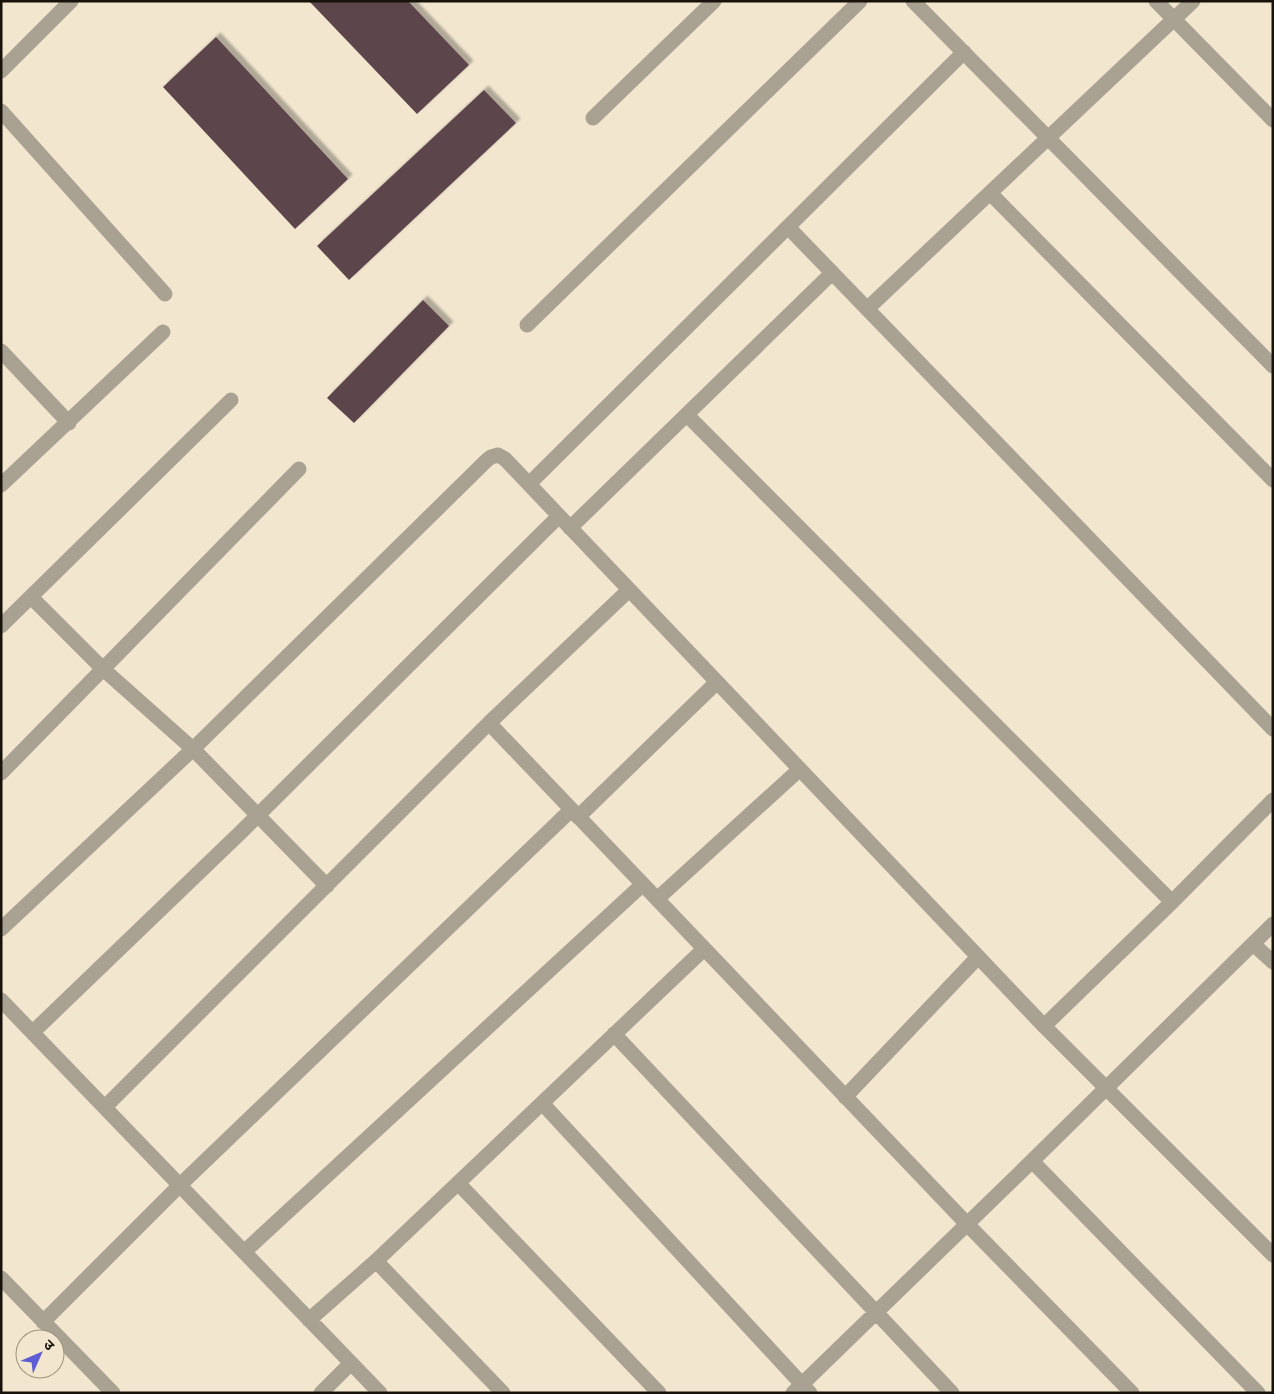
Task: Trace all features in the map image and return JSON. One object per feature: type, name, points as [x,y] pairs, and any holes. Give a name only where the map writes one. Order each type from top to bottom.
[{"type":"street","points":[[1,71],[71,1]]},
{"type":"street","points":[[593,118],[714,1]]},
{"type":"street","points":[[527,325],[860,1]]},
{"type":"street","points":[[1156,1],[1273,120]]},
{"type":"street","points":[[867,309],[1193,1]]},
{"type":"street","points":[[917,2],[1273,366]]},
{"type":"street","points":[[529,484],[964,52]]},
{"type":"street","points":[[1,111],[165,294]]},
{"type":"street","points":[[990,193],[1273,480]]},
{"type":"street","points":[[788,227],[1273,730]]},
{"type":"street","points":[[570,528],[832,273]]},
{"type":"street","points":[[1,485],[163,332]]},
{"type":"street","points":[[1,351],[68,423]]},
{"type":"street","points":[[1,626],[231,400]]},
{"type":"street","points":[[687,415],[1172,902]]},
{"type":"street","points":[[1,929],[193,749],[487,460],[494,456],[502,457],[1044,1026],[1273,1255]]},
{"type":"street","points":[[1,773],[299,469]]},
{"type":"street","points":[[33,1032],[257,816],[559,516]]},
{"type":"street","points":[[105,1107],[489,723],[629,590]]},
{"type":"street","points":[[31,596],[104,669],[193,749],[327,886]]},
{"type":"street","points":[[43,1322],[180,1185],[574,813],[717,682]]},
{"type":"street","points":[[489,723],[845,1097],[1132,1393]]},
{"type":"street","points":[[657,899],[800,769]]},
{"type":"street","points":[[1044,1026],[1172,902],[1273,800]]},
{"type":"street","points":[[244,1252],[642,885]]},
{"type":"street","points":[[542,1103],[802,1390],[876,1313],[1273,924]]},
{"type":"street","points":[[1253,944],[1273,962]]},
{"type":"street","points":[[310,1320],[376,1261],[704,949]]},
{"type":"street","points":[[845,1097],[978,957]]},
{"type":"street","points":[[1,1000],[380,1393]]},
{"type":"street","points":[[614,1034],[952,1393]]},
{"type":"street","points":[[1032,1161],[1258,1393]]},
{"type":"street","points":[[458,1183],[659,1393]]},
{"type":"street","points":[[376,1261],[503,1393]]},
{"type":"street","points":[[1,1278],[108,1391]]},
{"type":"street","points":[[322,1393],[351,1363]]},
{"type":"building","points":[[309,1],[408,1],[469,65],[417,114]]},
{"type":"building","points":[[216,37],[348,179],[295,229],[163,87]]},
{"type":"building","points":[[484,90],[516,123],[349,280],[317,246]]},
{"type":"building","points":[[423,300],[449,326],[354,423],[327,398]]}]
